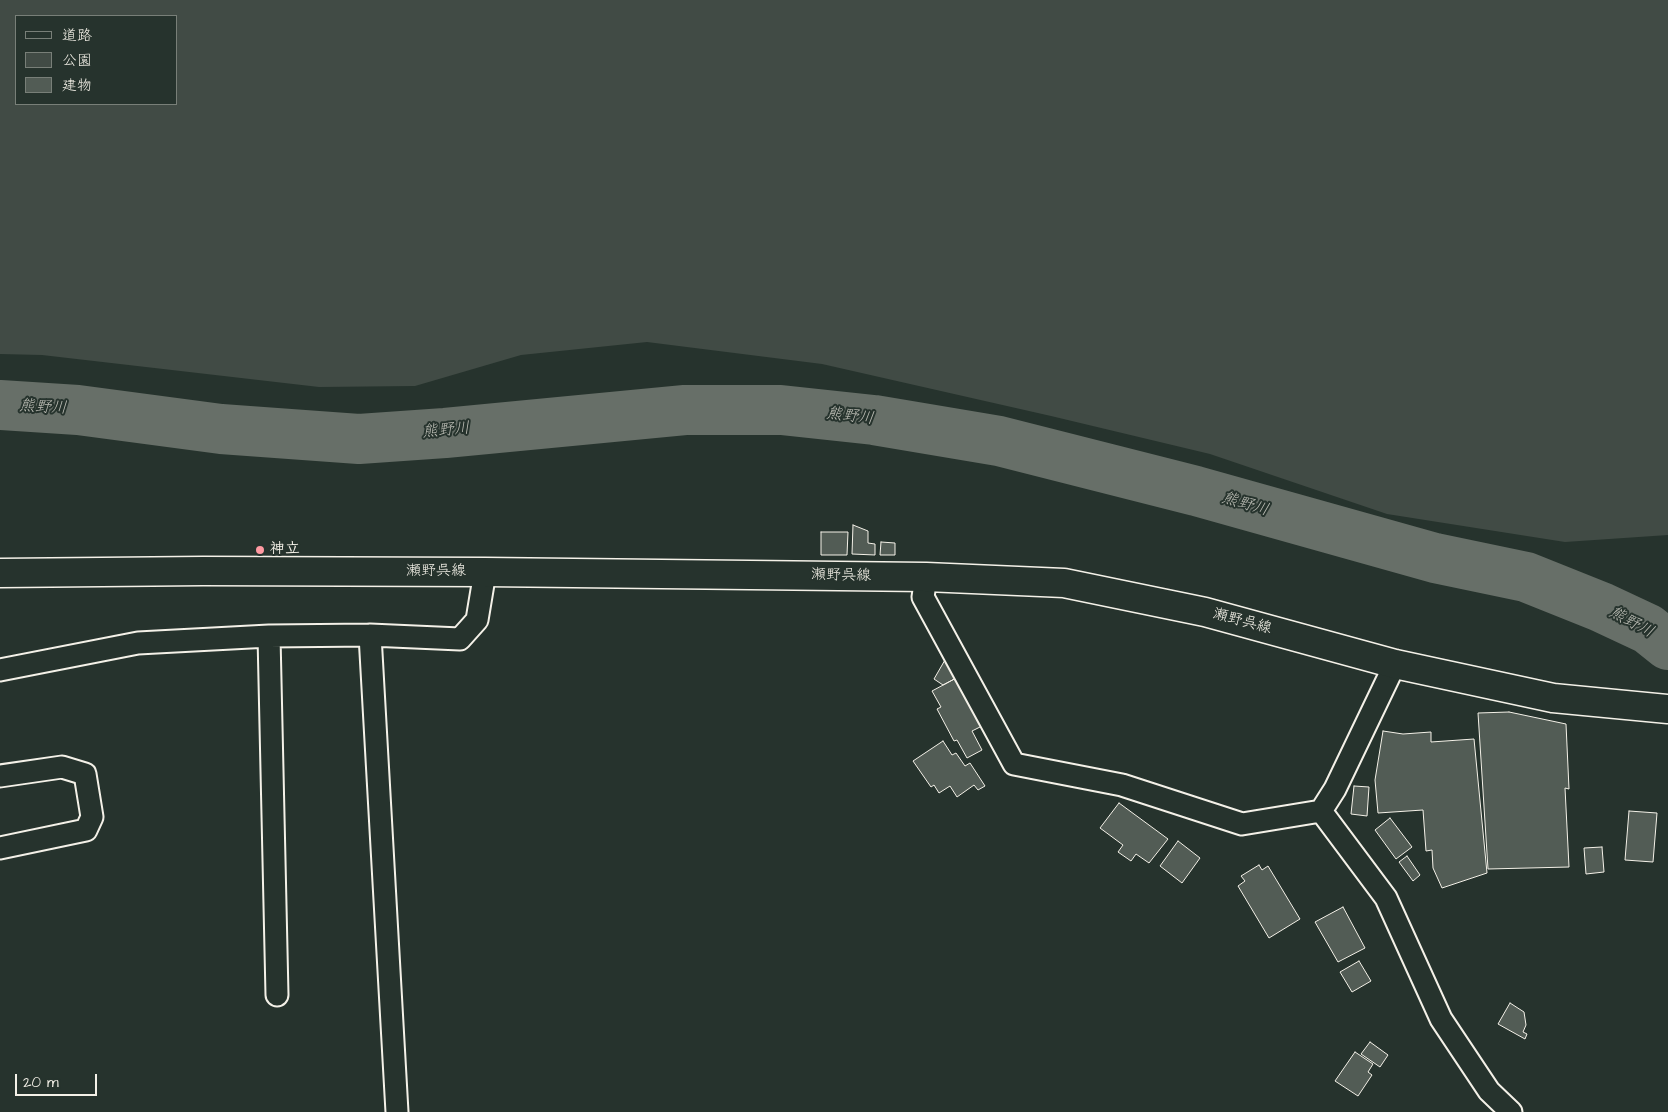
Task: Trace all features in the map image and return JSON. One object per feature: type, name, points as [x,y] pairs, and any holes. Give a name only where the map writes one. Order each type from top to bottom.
[{"type":"main road","name":"瀬野呉線","points":[[0,573],[203,571],[485,572],[926,577],[1064,583],[1205,612],[1395,664],[1553,698],[1668,709]]},
{"type":"street","points":[[0,670],[138,643],[269,636],[370,636],[460,639],[477,620],[485,572]]},
{"type":"street","points":[[926,577],[923,597],[1014,764],[1122,785],[1242,824],[1321,811],[1335,789],[1395,664]]},
{"type":"street","points":[[269,636],[277,995]]},
{"type":"street","points":[[370,636],[397,1112]]},
{"type":"street","points":[[0,776],[62,767],[85,774],[92,817],[86,830],[0,848]]},
{"type":"street","points":[[1321,811],[1386,898],[1441,1019],[1489,1091],[1511,1112]]},
{"type":"green space","points":[[0,0],[1668,0],[1668,535],[1565,542],[1387,514],[1210,454],[1051,416],[822,364],[647,342],[521,355],[415,386],[319,387],[42,355],[0,354]]},
{"type":"building","points":[[853,525],[868,531],[868,543],[875,544],[875,555],[852,554]]},
{"type":"building","points":[[821,532],[848,532],[847,555],[821,555]]},
{"type":"building","points":[[881,542],[895,543],[895,555],[880,555]]},
{"type":"building","points":[[949,653],[960,676],[943,685],[934,679]]},
{"type":"building","points":[[960,676],[986,724],[972,731],[982,750],[967,758],[957,740],[954,741],[937,709],[941,707],[932,691]]},
{"type":"building","points":[[1509,712],[1566,724],[1569,789],[1565,788],[1569,867],[1488,869],[1478,713]]},
{"type":"building","points":[[1383,731],[1403,734],[1431,732],[1431,742],[1474,739],[1487,873],[1442,888],[1433,868],[1432,850],[1426,851],[1423,810],[1378,813],[1375,780]]},
{"type":"building","points":[[943,741],[952,755],[956,753],[965,766],[970,763],[985,786],[978,790],[974,785],[957,797],[950,786],[939,793],[934,785],[931,787],[913,761]]},
{"type":"building","points":[[1354,786],[1369,787],[1367,816],[1351,814]]},
{"type":"building","points":[[1119,803],[1168,839],[1149,863],[1136,854],[1131,861],[1118,852],[1123,845],[1100,828]]},
{"type":"building","points":[[1629,811],[1657,813],[1653,862],[1625,860]]},
{"type":"building","points":[[1390,818],[1412,847],[1396,859],[1375,830]]},
{"type":"building","points":[[1178,841],[1200,858],[1182,883],[1160,866]]},
{"type":"building","points":[[1602,847],[1604,872],[1586,874],[1584,848]]},
{"type":"building","points":[[1407,856],[1420,875],[1413,881],[1399,862]]},
{"type":"building","points":[[1259,865],[1262,870],[1268,866],[1300,919],[1269,938],[1238,886],[1245,881],[1241,876]]},
{"type":"building","points":[[1343,907],[1365,948],[1338,962],[1315,922]]},
{"type":"building","points":[[1359,961],[1371,981],[1352,992],[1340,972]]},
{"type":"building","points":[[1510,1003],[1524,1012],[1526,1025],[1523,1032],[1527,1034],[1525,1039],[1498,1024]]},
{"type":"building","points":[[1370,1042],[1388,1055],[1380,1067],[1361,1054]]},
{"type":"building","points":[[1355,1052],[1373,1064],[1368,1072],[1372,1075],[1358,1096],[1335,1081]]},
{"type":"waterway","name":"熊野川","points":[[0,405],[78,410],[221,429],[359,439],[445,433],[685,410],[781,410],[874,420],[999,441],[1196,491],[1435,558],[1526,577],[1601,607],[1648,629],[1668,645]]},
{"type":"place","name":"神立","points":[[260,550]]}]
